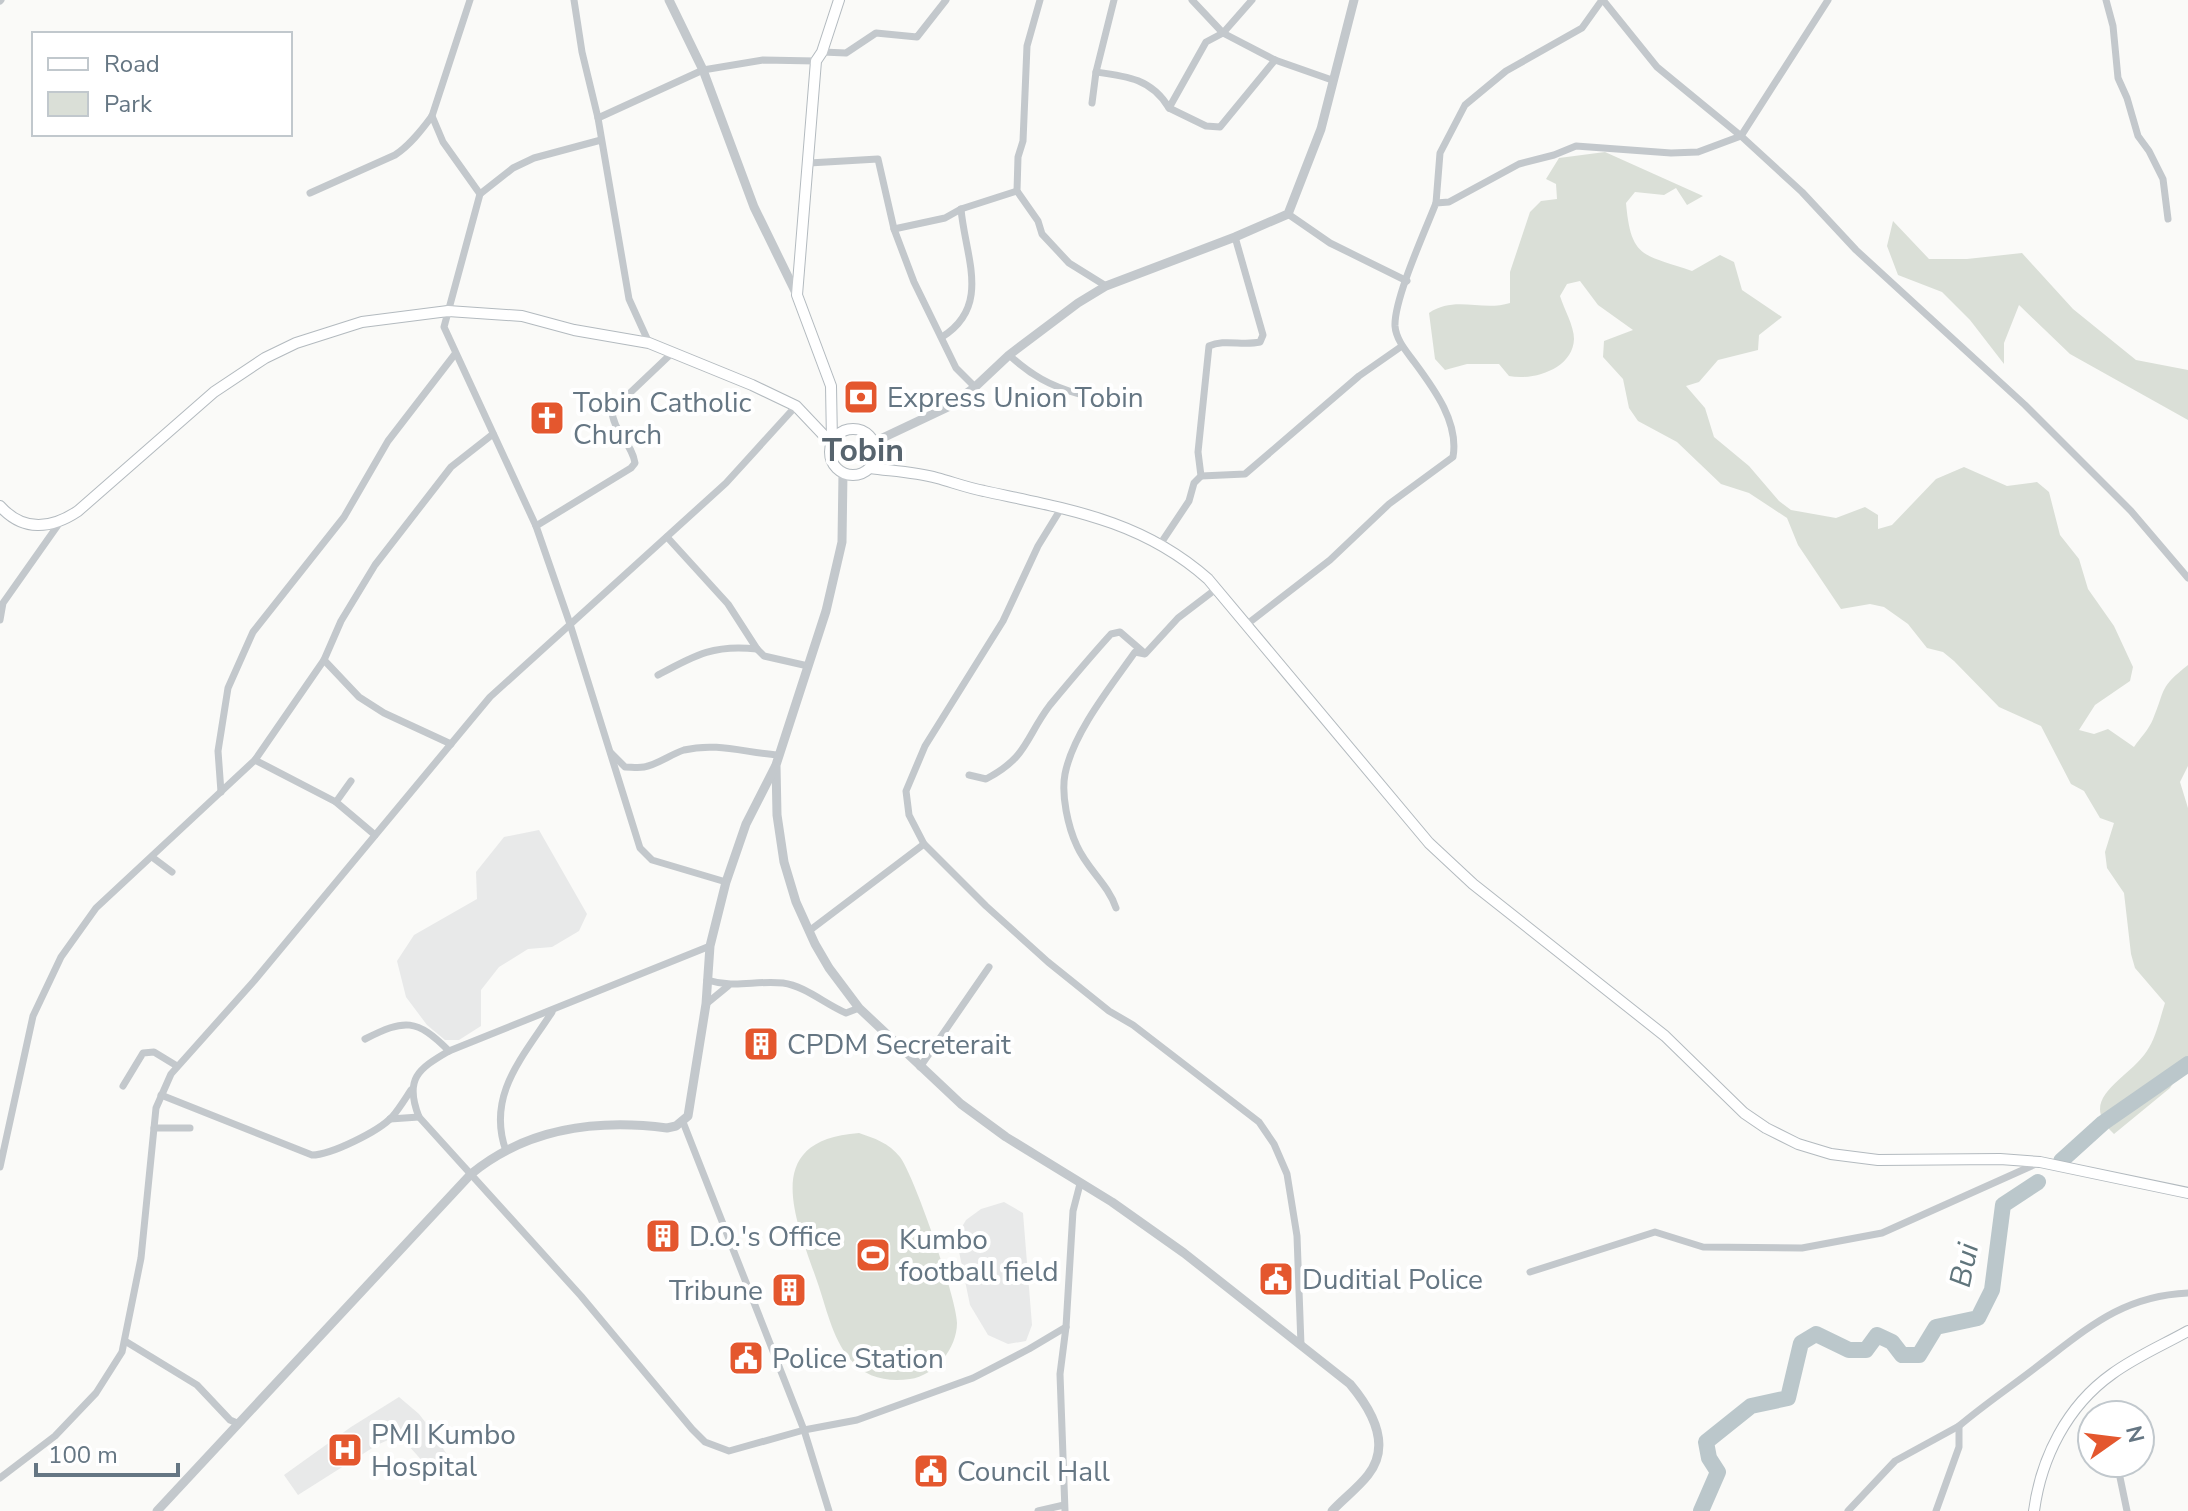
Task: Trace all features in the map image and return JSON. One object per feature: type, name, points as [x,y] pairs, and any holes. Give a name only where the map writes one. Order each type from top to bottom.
[{"type":"main road","points":[[832,443],[841,433],[853,429],[865,433],[874,442],[876,455],[870,468],[858,475],[843,473],[832,461],[831,386],[797,295],[819,57],[839,0]]},
{"type":"main road","points":[[0,506],[29,525],[58,525],[214,392],[265,358],[296,343],[362,322],[448,311],[522,316],[574,330],[649,343],[796,406],[832,443]]},
{"type":"main road","points":[[870,468],[934,477],[1062,507],[1119,525],[1161,543],[1188,561],[1216,589],[1429,843],[1473,884],[1665,1036],[1744,1113],[1798,1144],[1831,1154],[1878,1160],[2000,1159],[2040,1162],[2188,1193]]},
{"type":"main road","points":[[2034,1511],[2038,1481],[2055,1439],[2094,1388],[2113,1372],[2188,1331]]},
{"type":"street","points":[[310,193],[406,148],[432,116],[470,0]]},
{"type":"street","points":[[574,0],[629,299],[649,343]]},
{"type":"street","points":[[669,0],[703,70],[754,207],[797,295]]},
{"type":"street","points":[[598,118],[703,70],[763,60],[846,53],[876,33],[917,37],[946,0]]},
{"type":"street","points":[[1040,0],[1027,46],[1023,141],[1018,157],[1017,191],[1038,221],[1042,234],[1069,263],[1106,286]]},
{"type":"street","points":[[1092,103],[1096,72],[1114,0]]},
{"type":"street","points":[[1192,0],[1223,33],[1275,60],[1332,80]]},
{"type":"street","points":[[1169,108],[1206,42],[1223,33],[1252,0]]},
{"type":"street","points":[[874,442],[948,407],[1009,355],[1106,286],[1288,214],[1321,129],[1354,0]]},
{"type":"street","points":[[1246,625],[1330,560],[1389,504],[1453,457],[1456,440],[1452,425],[1429,383],[1402,346],[1395,329],[1396,315],[1407,281],[1436,203],[1440,153],[1465,105],[1506,71],[1582,28],[1602,0],[1657,67],[1741,136],[1802,192],[1856,250],[2036,415],[2131,511],[2188,578]]},
{"type":"street","points":[[1436,203],[1449,202],[1519,164],[1576,146],[1698,152],[1741,136],[1828,0]]},
{"type":"street","points":[[2106,0],[2113,26],[2118,78],[2138,136],[2163,179],[2168,219]]},
{"type":"street","points":[[1096,72],[1142,81],[1162,96],[1169,108],[1206,126],[1220,127],[1275,60]]},
{"type":"street","points":[[432,116],[443,142],[480,194]]},
{"type":"street","points":[[601,140],[534,158],[513,168],[480,194],[444,327],[536,526],[628,812],[645,855],[695,875],[726,882]]},
{"type":"street","points":[[809,163],[878,159],[894,229],[914,282],[956,368],[975,387]]},
{"type":"street","points":[[894,229],[945,218],[961,209],[1017,191]]},
{"type":"street","points":[[942,337],[958,327],[971,302],[972,282],[961,209]]},
{"type":"street","points":[[1288,214],[1330,243],[1407,281]]},
{"type":"street","points":[[1201,476],[1198,452],[1209,346],[1215,343],[1253,344],[1260,342],[1263,335],[1235,237]]},
{"type":"street","points":[[1161,543],[1189,501],[1194,483],[1201,476],[1245,474],[1359,376],[1402,346]]},
{"type":"street","points":[[536,526],[635,463],[615,424],[612,410],[672,353]]},
{"type":"street","points":[[221,792],[218,751],[228,688],[253,632],[344,517],[388,441],[455,354]]},
{"type":"street","points":[[1009,355],[1044,383],[1079,394]]},
{"type":"street","points":[[0,1478],[55,1436],[96,1393],[112,1370],[125,1341],[141,1258],[154,1128],[161,1095],[177,1066],[254,981],[490,697],[726,483],[796,406]]},
{"type":"street","points":[[0,1167],[33,1016],[61,957],[96,908],[255,760],[324,660],[341,621],[375,565],[451,467],[493,434]]},
{"type":"street","points":[[157,1511],[471,1174],[531,1139],[590,1126],[627,1123],[667,1128],[683,1122],[690,1110],[706,1004],[710,946],[726,882],[746,824],[777,760],[826,611],[842,542],[843,473]]},
{"type":"street","points":[[1062,507],[1038,546],[1003,621],[925,746],[908,781],[909,815],[924,844],[1048,962],[1259,1122],[1274,1144],[1287,1174],[1297,1236],[1301,1345]]},
{"type":"street","points":[[0,620],[3,603],[58,525]]},
{"type":"street","points":[[667,537],[728,604],[764,656],[808,666]]},
{"type":"street","points":[[1145,654],[1178,618],[1216,589]]},
{"type":"street","points":[[969,775],[986,779],[1017,758],[1048,709],[1111,634],[1120,632],[1145,654]]},
{"type":"street","points":[[658,675],[701,652],[737,647],[757,649]]},
{"type":"street","points":[[1116,908],[1112,896],[1086,864],[1076,844],[1069,819],[1064,776],[1072,753],[1114,682],[1135,652],[1145,654]]},
{"type":"street","points":[[324,660],[359,697],[384,713],[451,744]]},
{"type":"street","points":[[610,751],[625,767],[646,767],[685,750],[726,746],[777,760]]},
{"type":"street","points":[[255,760],[336,802],[375,835]]},
{"type":"street","points":[[777,760],[777,815],[784,862],[796,902],[829,968],[859,1008],[961,1104],[1006,1137],[1112,1202],[1184,1253],[1350,1384],[1366,1403],[1374,1420],[1379,1451],[1369,1474],[1332,1511]]},
{"type":"street","points":[[336,802],[351,781]]},
{"type":"street","points":[[809,931],[924,844]]},
{"type":"street","points":[[152,857],[172,872]]},
{"type":"street","points":[[161,1095],[312,1155],[336,1151],[390,1119],[426,1065],[449,1051],[710,946]]},
{"type":"street","points":[[920,1067],[989,967]]},
{"type":"street","points":[[707,980],[728,986],[756,982],[785,983],[846,1013],[859,1008]]},
{"type":"street","points":[[706,1004],[728,986]]},
{"type":"street","points":[[506,1151],[499,1131],[500,1106],[511,1074],[553,1010]]},
{"type":"street","points":[[365,1039],[402,1023],[417,1026],[449,1051]]},
{"type":"street","points":[[123,1086],[143,1053],[154,1052],[177,1066]]},
{"type":"street","points":[[411,1090],[419,1117],[581,1296],[692,1429],[705,1442],[729,1451],[804,1430],[857,1420],[973,1378],[1066,1327]]},
{"type":"street","points":[[390,1119],[419,1117]]},
{"type":"street","points":[[683,1122],[804,1430],[829,1511]]},
{"type":"street","points":[[154,1128],[190,1128]]},
{"type":"street","points":[[1530,1272],[1655,1232],[1703,1247],[1802,1248],[1882,1233],[2040,1162]]},
{"type":"street","points":[[1038,1511],[1064,1508],[1060,1374],[1072,1221],[1080,1184]]},
{"type":"street","points":[[1848,1511],[1895,1461],[1959,1426],[2087,1326],[2129,1305],[2188,1293]]},
{"type":"street","points":[[125,1341],[197,1385],[230,1420],[237,1423]]},
{"type":"street","points":[[1936,1511],[1959,1447],[1959,1426]]},
{"type":"street","points":[[2120,1479],[2127,1511]]},
{"type":"shaded area","points":[[539,830],[587,914],[579,931],[552,947],[528,949],[499,967],[481,990],[481,1026],[459,1040],[445,1040],[427,1025],[406,997],[397,961],[414,935],[477,899],[476,872],[504,837]]},
{"type":"shaded area","points":[[1004,1202],[1023,1213],[1032,1325],[1026,1341],[1008,1344],[988,1335],[970,1305],[956,1237],[966,1220],[981,1209]]},
{"type":"shaded area","name":"PMI Kumbo Hospital","points":[[399,1397],[419,1414],[435,1435],[450,1460],[446,1465],[434,1474],[399,1435],[377,1445],[298,1495],[284,1475]]},
{"type":"green space","points":[[1605,152],[1703,196],[1687,205],[1676,188],[1664,195],[1635,192],[1626,203],[1628,221],[1636,245],[1642,252],[1692,271],[1720,255],[1734,262],[1742,290],[1782,317],[1759,335],[1758,350],[1718,360],[1699,382],[1686,386],[1705,408],[1714,437],[1749,466],[1779,501],[1791,510],[1836,518],[1865,507],[1878,515],[1878,529],[1892,525],[1936,479],[1964,467],[2007,486],[2037,482],[2049,492],[2060,535],[2079,559],[2088,589],[2114,626],[2133,667],[2130,681],[2095,705],[2079,730],[2094,734],[2108,729],[2134,747],[2151,723],[2168,684],[2188,665],[2188,766],[2180,782],[2188,808],[2188,1060],[2170,1088],[2114,1134],[2103,1121],[2100,1110],[2102,1100],[2147,1051],[2165,1003],[2135,968],[2131,954],[2124,893],[2107,868],[2105,852],[2114,823],[2100,818],[2084,791],[2071,784],[2041,726],[1999,707],[1954,661],[1943,652],[1927,648],[1908,624],[1884,607],[1870,604],[1841,609],[1798,545],[1787,518],[1749,493],[1721,484],[1677,442],[1638,421],[1629,408],[1623,379],[1603,357],[1604,341],[1633,330],[1598,305],[1580,281],[1567,284],[1560,296],[1574,339],[1567,358],[1550,371],[1529,377],[1509,376],[1499,364],[1467,364],[1445,370],[1435,359],[1429,313],[1449,305],[1510,303],[1510,272],[1530,212],[1541,201],[1557,199],[1556,184],[1546,179],[1559,158]]},
{"type":"green space","points":[[1893,221],[1929,259],[1967,259],[2022,253],[2073,309],[2136,360],[2188,370],[2188,420],[2070,354],[2019,305],[2004,343],[2004,364],[1970,320],[1942,292],[1898,275],[1887,246]]},
{"type":"green space","name":"Kumbo football field","points":[[859,1133],[891,1148],[906,1168],[934,1238],[955,1310],[956,1332],[949,1351],[936,1367],[919,1377],[893,1380],[870,1374],[862,1371],[844,1351],[830,1322],[795,1209],[793,1187],[796,1167],[807,1150],[828,1139]]},
{"type":"waterway","name":"Bui","points":[[2061,1161],[2103,1123],[2188,1064]]},
{"type":"waterway","name":"Bui","points":[[1701,1511],[1718,1472],[1709,1458],[1706,1442],[1751,1406],[1788,1398],[1801,1343],[1816,1334],[1849,1350],[1866,1350],[1877,1335],[1892,1342],[1902,1355],[1919,1355],[1936,1327],[1978,1318],[1992,1290],[2003,1205],[2038,1182]]},
{"type":"place","name":"Express Union Tobin","points":[[861,397]]},
{"type":"place","name":"Tobin Catholic Church","points":[[547,418]]},
{"type":"place","name":"CPDM Secreterait","points":[[761,1044]]},
{"type":"place","name":"D.O.'s Office","points":[[663,1236]]},
{"type":"place","name":"Kumbo football field","points":[[873,1255]]},
{"type":"place","name":"Duditial Police","points":[[1276,1279]]},
{"type":"place","name":"Tribune","points":[[789,1290]]},
{"type":"place","name":"Police Station","points":[[746,1358]]},
{"type":"place","name":"PMI Kumbo Hospital","points":[[345,1450]]},
{"type":"place","name":"Council Hall","points":[[931,1471]]},
{"type":"district","name":"Tobin","points":[[863,450]]}]
